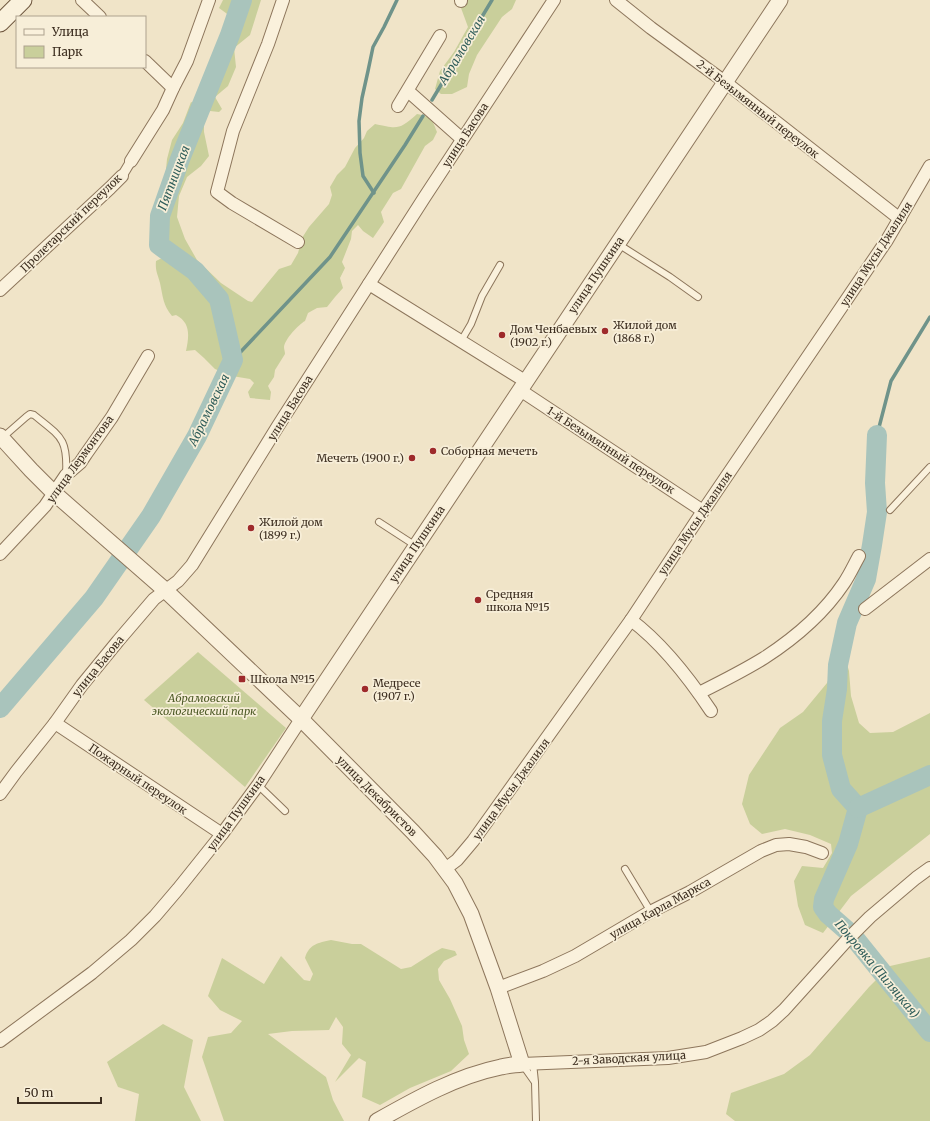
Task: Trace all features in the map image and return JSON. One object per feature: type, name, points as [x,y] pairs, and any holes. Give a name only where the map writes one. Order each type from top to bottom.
[{"type":"main road","points":[[0,23],[23,0]]},
{"type":"street","points":[[82,0],[99,16]]},
{"type":"street","name":"Пролетарский переулок","points":[[0,290],[122,176],[163,110],[172,88],[187,61],[209,0]]},
{"type":"street","points":[[283,0],[268,44],[233,131],[217,192],[232,203],[298,242]]},
{"type":"street","name":"улица Басова","points":[[0,794],[55,723],[82,685],[118,640],[154,599],[178,581],[192,566],[278,426],[462,139],[554,0]]},
{"type":"street","name":"2-й Безымянный переулок","points":[[616,0],[651,28],[725,82],[900,219]]},
{"type":"street","name":"улица Пушкина","points":[[0,1041],[92,973],[131,940],[155,916],[222,834],[258,785],[780,0]]},
{"type":"street","points":[[398,106],[440,36]]},
{"type":"street","points":[[146,62],[172,88]]},
{"type":"street","points":[[408,91],[462,139]]},
{"type":"street","name":"улица Мусы Джалиля","points":[[445,868],[457,860],[473,841],[631,620],[887,240],[930,166]]},
{"type":"street","name":"1-й Безымянный переулок","points":[[369,284],[461,341],[703,511]]},
{"type":"street","name":"улица Лермонтова","points":[[0,554],[37,516],[66,475],[86,454],[112,417],[148,356]]},
{"type":"street","points":[[1,437],[31,470],[54,492]]},
{"type":"street","name":"улица Декабристов","points":[[54,492],[165,590],[301,720],[414,832],[445,868],[455,883],[471,914],[528,1064]]},
{"type":"street","points":[[699,694],[765,657],[801,630],[836,595],[846,581],[859,556]]},
{"type":"street","points":[[865,609],[930,559]]},
{"type":"street","points":[[631,620],[665,651],[711,711]]},
{"type":"street","name":"Пожарный переулок","points":[[55,723],[222,834]]},
{"type":"street","name":"улица Карла Маркса","points":[[498,988],[543,971],[575,956],[761,851],[776,845],[789,844],[806,847],[822,853]]},
{"type":"street","name":"2-я Заводская улица","points":[[528,1064],[674,1057],[706,1052],[759,1030],[784,1010],[865,921],[930,868]]},
{"type":"street","points":[[377,1121],[432,1091],[462,1079],[502,1067],[528,1064]]},
{"type":"lane","points":[[617,244],[670,277],[698,297]]},
{"type":"lane","points":[[461,341],[471,324],[482,296],[500,265]]},
{"type":"lane","points":[[1,437],[30,414],[34,415],[56,433],[62,440],[67,459],[66,475]]},
{"type":"lane","points":[[890,510],[930,467]]},
{"type":"lane","points":[[379,522],[416,546]]},
{"type":"lane","points":[[258,785],[285,811]]},
{"type":"lane","points":[[625,869],[651,912]]},
{"type":"lane","points":[[528,1064],[535,1082]]},
{"type":"lane","points":[[528,1064],[535,1082],[536,1121]]},
{"type":"green space","points":[[223,0],[261,0],[250,35],[234,48],[236,67],[228,86],[215,97],[222,109],[219,112],[210,111],[204,116],[204,132],[209,156],[201,166],[187,177],[179,196],[177,217],[185,239],[197,260],[221,283],[248,301],[252,302],[279,269],[291,265],[298,253],[302,238],[309,227],[329,204],[332,195],[330,187],[337,175],[345,167],[355,148],[364,138],[367,131],[375,124],[389,127],[402,126],[417,114],[431,119],[437,132],[433,140],[425,146],[401,189],[393,193],[381,212],[384,222],[373,238],[363,231],[358,225],[352,231],[351,239],[342,262],[345,268],[340,278],[343,288],[327,307],[317,308],[308,313],[305,321],[289,336],[284,347],[285,354],[275,370],[274,377],[268,386],[271,392],[270,400],[250,398],[248,392],[254,383],[250,379],[232,376],[215,369],[195,350],[186,351],[188,340],[187,326],[181,318],[176,315],[172,316],[167,308],[156,268],[156,261],[162,258],[164,252],[163,244],[166,238],[165,235],[157,235],[156,230],[159,204],[164,190],[167,159],[172,140],[183,123],[191,102],[204,108],[211,107],[199,94],[207,83],[209,75],[208,68],[213,63],[230,16],[219,8]]},
{"type":"green space","points":[[466,0],[516,0],[512,9],[502,17],[477,55],[469,74],[467,87],[452,94],[441,94],[435,89],[440,71],[454,52],[468,27],[461,8]]},
{"type":"green space","points":[[842,647],[849,671],[851,696],[859,723],[870,733],[893,732],[930,713],[930,834],[851,896],[823,933],[805,925],[798,906],[794,881],[802,866],[823,868],[832,853],[831,844],[810,835],[785,829],[762,834],[750,824],[742,804],[749,775],[780,728],[803,712],[827,683]]},
{"type":"green space","name":"Абрамовский экологический парк","points":[[198,652],[286,728],[245,787],[144,700]]},
{"type":"green space","points":[[331,940],[361,944],[401,969],[411,967],[442,948],[455,951],[457,955],[444,961],[438,969],[439,980],[450,999],[462,1026],[464,1040],[469,1054],[451,1071],[410,1088],[380,1105],[362,1097],[366,1062],[359,1058],[335,1082],[351,1055],[342,1044],[343,1027],[336,1017],[329,1030],[292,1031],[268,1034],[326,1077],[333,1100],[344,1121],[224,1121],[202,1057],[208,1037],[231,1033],[242,1021],[220,1010],[208,996],[222,958],[264,984],[281,956],[304,980],[310,981],[313,974],[305,958],[307,953],[315,945]]},
{"type":"green space","points":[[930,957],[930,1121],[735,1121],[726,1114],[731,1093],[784,1074],[810,1055],[869,987],[890,966]]},
{"type":"green space","points":[[163,1024],[193,1040],[184,1087],[201,1121],[135,1121],[139,1094],[118,1087],[107,1062]]},
{"type":"waterway","name":"Абрамовская","points":[[0,708],[94,598],[151,516],[197,436],[233,360],[219,299],[195,271],[159,245],[160,216],[180,159],[230,35],[242,0]]},
{"type":"waterway","points":[[374,193],[363,176],[360,153],[359,121],[362,98],[373,47],[397,0]]},
{"type":"waterway","name":"Абрамовская","points":[[432,100],[492,0]]},
{"type":"waterway","name":"Абрамовская","points":[[233,360],[330,257],[423,116]]},
{"type":"waterway","name":"Покровка (Пиляцкая)","points":[[877,435],[891,381],[930,317]]},
{"type":"waterway","name":"Покровка (Пиляцкая)","points":[[877,435],[875,483],[877,512],[872,545],[866,579],[847,623],[838,665],[837,689],[832,721],[832,755],[841,789],[858,808],[848,844],[824,899],[823,907],[828,914],[852,935],[930,1032]]},
{"type":"waterway","points":[[858,808],[930,775]]},
{"type":"place","name":"Жилой дом (1868 г.)","points":[[605,331]]},
{"type":"place","name":"Дом Ченбаевых (1902 г.)","points":[[502,335]]},
{"type":"place","name":"Соборная мечеть","points":[[433,451]]},
{"type":"place","name":"Мечеть (1900 г.)","points":[[412,458]]},
{"type":"place","name":"Жилой дом (1899 г.)","points":[[251,528]]},
{"type":"place","name":"Средняя школа №15","points":[[478,600]]},
{"type":"place","name":"Школа №15","points":[[242,679]]},
{"type":"place","name":"Медресе (1907 г.)","points":[[365,689]]},
{"type":"water label","name":"Пятницкая","points":[[174,178]]}]
